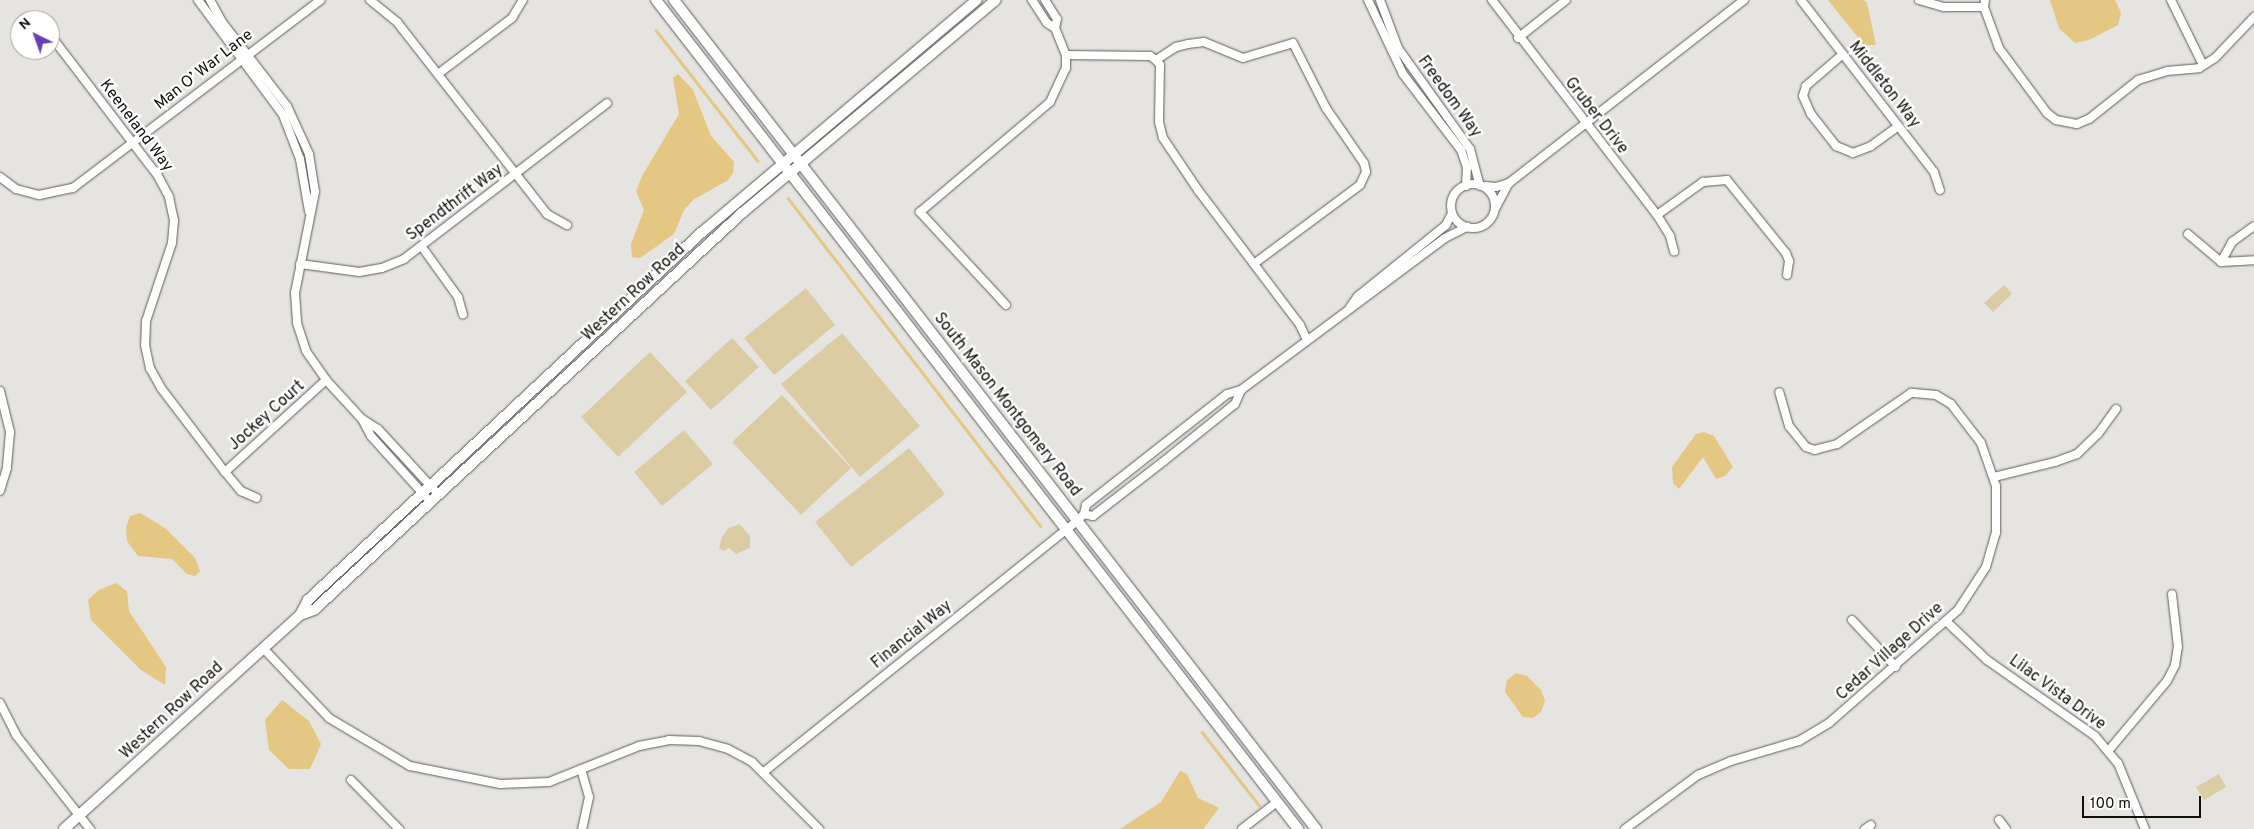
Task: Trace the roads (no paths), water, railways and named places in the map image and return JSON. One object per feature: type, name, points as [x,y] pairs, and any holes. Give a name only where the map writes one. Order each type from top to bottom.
[{"type":"street","points":[[198,0],[244,56]]},
{"type":"street","points":[[210,0],[291,131],[300,159],[310,213],[295,294],[297,323],[306,351],[326,380],[362,419],[378,429],[425,489],[430,502]]},
{"type":"street","name":"Man O’ War Lane","points":[[0,177],[27,193],[62,192],[83,181],[244,56],[320,0]]},
{"type":"street","points":[[370,0],[393,18],[547,214],[567,225]]},
{"type":"street","points":[[438,74],[512,18],[523,0]]},
{"type":"street","name":"South Mason Montgomery Road","points":[[656,0],[1298,829]]},
{"type":"street","name":"South Mason Montgomery Road","points":[[674,0],[792,153],[1080,517],[1316,829]]},
{"type":"street","name":"Western Row Road","points":[[64,829],[300,614],[308,600],[425,489],[782,162],[977,0]]},
{"type":"street","name":"Western Row Road","points":[[300,614],[314,610],[800,163],[996,0]]},
{"type":"street","points":[[1032,0],[1047,23],[1055,28]]},
{"type":"street","points":[[1006,305],[920,212],[1050,102],[1066,68],[1066,55],[1055,28],[1057,19],[1045,0]]},
{"type":"street","name":"Freedom Way","points":[[1368,0],[1379,30],[1403,74],[1461,150],[1467,167],[1466,186]]},
{"type":"street","name":"Freedom Way","points":[[1380,0],[1389,27],[1414,75],[1460,131],[1470,149],[1481,186]]},
{"type":"street","name":"Gruber Drive","points":[[1492,0],[1518,38],[1657,215],[1670,236],[1674,251]]},
{"type":"street","points":[[1518,38],[1566,0]]},
{"type":"street","points":[[1080,517],[1086,505],[1227,394],[1241,390],[1350,307],[1358,296],[1446,225],[1452,213],[1452,200],[1466,186],[1496,187],[1509,183],[1744,0]]},
{"type":"street","name":"Middleton Way","points":[[1801,0],[1934,172],[1940,190]]},
{"type":"street","points":[[1919,0],[1944,7],[1985,4],[1999,48],[2047,113],[2066,123],[2077,124],[2089,119],[2138,80],[2203,66],[2229,46],[2254,17]]},
{"type":"street","points":[[2171,0],[2203,66]]},
{"type":"street","points":[[1379,30],[1389,27]]},
{"type":"street","points":[[1156,60],[1176,47],[1204,42],[1243,58],[1293,43],[1326,108],[1364,163],[1366,172],[1360,185],[1255,263]]},
{"type":"street","name":"Keeneland Way","points":[[60,48],[133,143],[167,192],[174,220],[169,255],[146,321],[147,356],[162,388],[225,472],[241,491],[257,498]]},
{"type":"street","points":[[1843,54],[1806,86],[1803,96],[1811,114],[1836,146],[1853,153],[1871,146],[1899,126]]},
{"type":"street","points":[[1066,55],[1150,56],[1156,60],[1160,65],[1159,122],[1164,138],[1198,190],[1255,263],[1303,330],[1307,340]]},
{"type":"street","name":"Spendthrift Way","points":[[300,264],[342,271],[371,271],[393,264],[422,247],[607,103]]},
{"type":"street","points":[[1657,215],[1703,182],[1727,180],[1786,253],[1789,261],[1787,275]]},
{"type":"street","points":[[1350,307],[1360,304],[1445,238],[1467,227],[1486,224],[1509,183]]},
{"type":"street","points":[[1481,186],[1492,194],[1496,207]]},
{"type":"street","points":[[1452,213],[1467,227]]},
{"type":"street","points":[[2221,262],[2232,242],[2254,226]]},
{"type":"street","points":[[2188,234],[2221,262],[2254,260]]},
{"type":"street","points":[[422,247],[458,297],[463,314]]},
{"type":"street","name":"Jockey Court","points":[[225,472],[326,380]]},
{"type":"street","points":[[1080,517],[1093,516],[1164,461],[1236,404],[1241,390]]},
{"type":"street","points":[[0,391],[10,432],[8,468],[0,491]]},
{"type":"street","name":"Cedar Village Drive","points":[[1625,829],[1706,771],[1810,736],[1843,712],[1946,621],[1974,590],[1992,550],[1998,515],[1994,477],[1978,438],[1951,404],[1936,395],[1911,393],[1901,397],[1837,444],[1815,450],[1806,447],[1789,426],[1779,392]]},
{"type":"street","points":[[1994,477],[2055,462],[2077,454],[2098,434],[2116,409]]},
{"type":"street","points":[[425,489],[439,495]]},
{"type":"street","name":"Financial Way","points":[[765,771],[1080,517]]},
{"type":"street","points":[[2110,750],[2161,688],[2175,665],[2178,647],[2172,594]]},
{"type":"street","points":[[1852,620],[1896,667]]},
{"type":"street","name":"Lilac Vista Drive","points":[[1946,621],[1973,648],[2072,717],[2110,750],[2126,779],[2145,829]]},
{"type":"street","points":[[263,648],[329,718],[410,766],[500,784],[548,782],[639,746],[684,739],[728,748],[765,771],[819,829]]},
{"type":"street","points":[[0,703],[16,735],[90,829]]},
{"type":"street","points":[[581,770],[589,797],[582,829]]},
{"type":"street","points":[[351,780],[399,829]]},
{"type":"street","points":[[1242,829],[1277,802]]},
{"type":"street","points":[[1999,820],[2006,829]]},
{"type":"waterway","points":[[656,30],[758,161]]},
{"type":"waterway","points":[[788,198],[1041,526]]},
{"type":"waterway","points":[[1202,732],[1259,805]]}]
